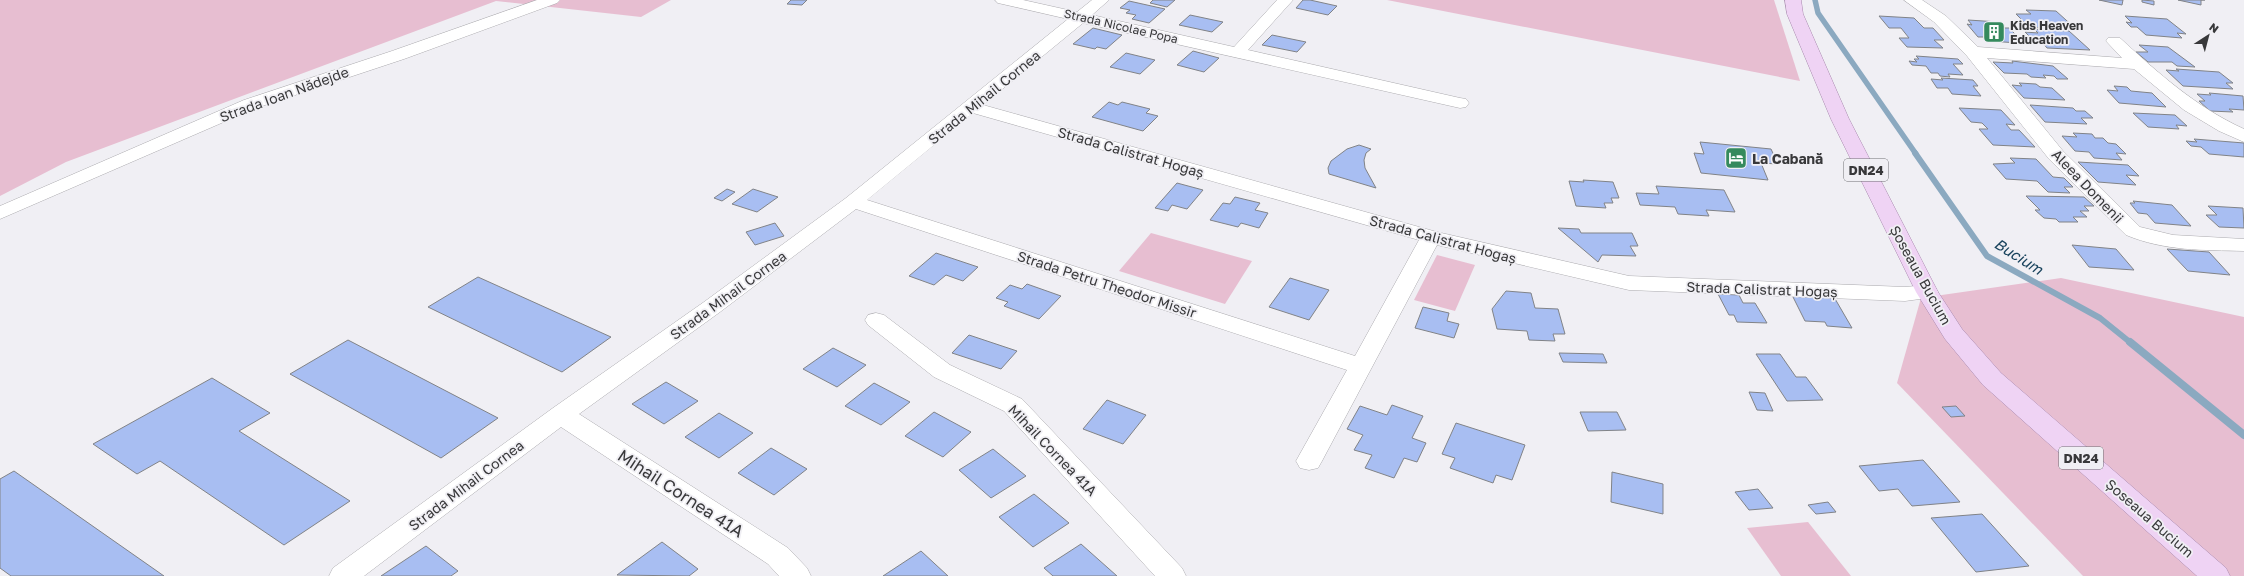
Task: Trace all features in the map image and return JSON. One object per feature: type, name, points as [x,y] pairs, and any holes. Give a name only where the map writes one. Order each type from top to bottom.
[{"type":"main road","name":"Șoseaua Bucium","points":[[1793,0],[1795,14],[1840,119],[1927,292],[1953,334],[1992,379],[2216,576]]},
{"type":"street","name":"Strada Ioan Nădejde","points":[[0,213],[250,104],[398,55],[552,0]]},
{"type":"street","name":"Strada Nicolae Popa","points":[[1003,0],[1460,103]]},
{"type":"street","name":"Strada Mihail Cornea","points":[[343,576],[562,414],[712,307],[853,202],[972,107],[1101,0]]},
{"type":"street","points":[[1238,52],[1285,0]]},
{"type":"street","name":"Aleea Domenii","points":[[1912,0],[1940,19],[1973,52],[2056,155],[2133,231],[2143,236],[2159,239],[2244,245]]},
{"type":"street","points":[[2114,41],[2138,64],[2193,109],[2211,121],[2244,136]]},
{"type":"street","points":[[1973,52],[2138,64]]},
{"type":"street","name":"Strada Calistrat Hogaș","points":[[972,107],[1431,237],[1559,268],[1629,283],[1905,294],[1927,292]]},
{"type":"street","name":"Strada Petru Theodor Missir","points":[[853,202],[1361,366]]},
{"type":"street","points":[[1309,461],[1431,237]]},
{"type":"street","name":"Mihail Cornea 41A","points":[[876,320],[942,371],[1012,405],[1172,576]]},
{"type":"street","name":"Mihail Cornea 41A","points":[[562,414],[574,424],[676,488],[778,556],[797,576]]},
{"type":"shaded area","points":[[0,0],[671,0],[641,17],[496,1],[66,162],[0,196]]},
{"type":"shaded area","points":[[1387,0],[1774,0],[1800,81]]},
{"type":"shaded area","points":[[1151,233],[1252,261],[1225,304],[1119,271]]},
{"type":"shaded area","points":[[1437,255],[1475,265],[1455,311],[1414,300]]},
{"type":"shaded area","points":[[2061,278],[2244,317],[2244,576],[2083,576],[1897,383],[1921,298]]},
{"type":"shaded area","points":[[1808,522],[1851,576],[1781,576],[1747,528]]},
{"type":"building","points":[[791,0],[807,0],[802,5],[787,4]]},
{"type":"building","points":[[1153,0],[1175,0],[1167,7],[1150,3]]},
{"type":"building","points":[[1303,0],[1310,0],[1337,6],[1328,15],[1296,8]]},
{"type":"building","points":[[2099,0],[2123,0],[2122,5]]},
{"type":"building","points":[[2142,0],[2154,1],[2154,5],[2142,2]]},
{"type":"building","points":[[2178,0],[2201,0],[2201,5]]},
{"type":"building","points":[[1129,1],[1165,9],[1149,23],[1132,19],[1136,15],[1126,13],[1130,10],[1120,8]]},
{"type":"building","points":[[2026,10],[2056,11],[2076,29],[2029,27],[2016,14],[2031,14]]},
{"type":"building","points":[[1190,15],[1223,22],[1212,32],[1179,25]]},
{"type":"building","points":[[1879,16],[1914,18],[1924,28],[1933,28],[1944,40],[1934,40],[1943,48],[1907,47],[1899,38],[1909,38],[1901,28],[1889,28]]},
{"type":"building","points":[[2125,16],[2167,19],[2186,34],[2177,33],[2182,38],[2146,35],[2137,27],[2131,27],[2126,22],[2132,23]]},
{"type":"building","name":"Kids Heaven Education","points":[[1968,20],[1999,22],[2005,28],[2009,28],[2018,37],[2012,36],[2019,43],[1988,41],[1984,37],[1978,37],[1967,24],[1972,25]]},
{"type":"building","points":[[1093,28],[1122,35],[1106,49],[1097,47],[1095,49],[1073,44]]},
{"type":"building","points":[[2034,29],[2069,31],[2090,50],[2047,48],[2042,42],[2035,42],[2025,32],[2038,33]]},
{"type":"building","points":[[1272,35],[1306,42],[1297,52],[1262,45]]},
{"type":"building","points":[[2139,45],[2168,47],[2195,67],[2177,66],[2172,62],[2148,62],[2136,52],[2148,52]]},
{"type":"building","points":[[1193,51],[1219,58],[1204,72],[1177,65]]},
{"type":"building","points":[[1126,53],[1155,60],[1140,74],[1110,67]]},
{"type":"building","points":[[1916,56],[1958,59],[1963,64],[1953,64],[1963,75],[1948,74],[1950,77],[1940,76],[1938,73],[1931,73],[1926,66],[1912,65],[1909,61],[1917,62],[1914,59],[1919,59]]},
{"type":"building","points":[[2012,61],[2053,66],[2068,79],[2057,79],[2054,76],[2043,75],[2046,78],[2031,77],[2027,74],[2004,73],[1993,62],[2013,63]]},
{"type":"building","points":[[2176,69],[2219,72],[2233,83],[2226,83],[2233,89],[2183,86],[2166,70],[2179,71]]},
{"type":"building","points":[[1941,78],[1973,80],[1978,86],[1973,86],[1981,96],[1952,94],[1948,88],[1937,88],[1931,79],[1943,80]]},
{"type":"building","points":[[2019,83],[2036,84],[2040,87],[2052,88],[2065,100],[2024,98],[2012,85],[2022,86]]},
{"type":"building","points":[[2114,86],[2127,87],[2131,91],[2152,93],[2166,107],[2119,103],[2107,90],[2118,91]]},
{"type":"building","points":[[2209,93],[2243,96],[2244,110],[2229,109],[2233,112],[2210,111],[2199,101],[2205,101],[2197,94],[2211,95]]},
{"type":"building","points":[[1109,102],[1118,105],[1122,102],[1150,109],[1146,113],[1158,116],[1143,131],[1092,117]]},
{"type":"building","points":[[2030,105],[2073,108],[2076,111],[2085,111],[2093,118],[2081,118],[2087,124],[2045,122]]},
{"type":"building","points":[[1959,108],[2001,110],[2015,125],[2006,124],[2011,130],[2019,130],[2035,147],[1993,145],[1979,129],[1988,129],[1982,123],[1971,122]]},
{"type":"building","points":[[2133,113],[2175,115],[2187,126],[2176,125],[2179,129],[2148,127]]},
{"type":"building","points":[[2073,133],[2092,134],[2095,138],[2103,138],[2108,143],[2116,144],[2126,154],[2116,153],[2122,160],[2094,158],[2089,152],[2075,151],[2062,136],[2077,137]]},
{"type":"building","points":[[2194,139],[2244,143],[2244,157],[2209,154],[2201,147],[2191,146],[2186,141],[2197,142]]},
{"type":"building","name":"La Cabană","points":[[1700,142],[1771,149],[1778,164],[1761,163],[1768,180],[1701,173],[1694,153],[1704,154]]},
{"type":"building","points":[[1359,145],[1371,149],[1366,153],[1364,160],[1365,168],[1376,188],[1329,174],[1328,168],[1331,161],[1347,149]]},
{"type":"building","points":[[2010,158],[2036,159],[2053,177],[2064,178],[2073,187],[2064,187],[2070,193],[2048,192],[2037,181],[2006,179],[1993,164],[2015,163]]},
{"type":"building","points":[[2078,162],[2128,165],[2139,176],[2126,175],[2136,185],[2098,182]]},
{"type":"building","points":[[1583,180],[1613,182],[1619,198],[1611,198],[1613,203],[1604,203],[1606,208],[1576,206],[1569,181],[1584,182]]},
{"type":"building","points":[[1177,183],[1203,190],[1187,209],[1172,205],[1168,211],[1155,208]]},
{"type":"building","points":[[1656,186],[1724,190],[1735,212],[1706,210],[1709,216],[1678,214],[1675,207],[1640,205],[1636,193],[1659,194]]},
{"type":"building","points":[[727,189],[735,192],[722,201],[714,198]]},
{"type":"building","points":[[753,189],[778,197],[757,212],[732,204]]},
{"type":"building","points":[[2026,196],[2084,197],[2094,206],[2084,206],[2089,211],[2080,211],[2087,217],[2073,217],[2078,222],[2059,222],[2056,219],[2044,218],[2035,210],[2040,210]]},
{"type":"building","points":[[1235,197],[1260,203],[1255,210],[1268,213],[1259,228],[1241,223],[1238,227],[1210,220],[1223,203],[1230,204]]},
{"type":"building","points":[[2133,201],[2172,205],[2191,226],[2155,223],[2147,214],[2138,213],[2130,203],[2135,203]]},
{"type":"building","points":[[2208,206],[2243,208],[2244,228],[2219,227],[2206,215],[2217,215]]},
{"type":"building","points":[[775,223],[784,236],[755,245],[746,232]]},
{"type":"building","points":[[1558,228],[1579,229],[1581,233],[1632,233],[1638,246],[1630,246],[1636,256],[1602,255],[1598,262]]},
{"type":"building","points":[[2072,245],[2116,249],[2134,270],[2089,267]]},
{"type":"building","points":[[2167,249],[2209,252],[2230,275],[2188,271]]},
{"type":"building","points":[[936,253],[978,267],[963,281],[946,275],[934,285],[909,276]]},
{"type":"building","points":[[478,277],[611,337],[562,372],[428,307]]},
{"type":"building","points":[[1290,278],[1329,290],[1309,320],[1269,307]]},
{"type":"building","points":[[1027,284],[1061,296],[1039,319],[1004,306],[1008,302],[996,298],[1010,285],[1022,289]]},
{"type":"building","points":[[1506,291],[1531,293],[1535,308],[1558,309],[1565,334],[1553,334],[1555,341],[1529,340],[1527,331],[1497,329],[1492,309]]},
{"type":"building","points":[[1791,293],[1834,297],[1852,328],[1827,326],[1825,322],[1805,321]]},
{"type":"building","points":[[1718,294],[1739,295],[1743,303],[1755,303],[1767,323],[1737,322],[1734,315],[1729,315]]},
{"type":"building","points":[[1423,307],[1449,313],[1447,321],[1459,324],[1454,338],[1415,328]]},
{"type":"building","points":[[969,335],[1017,351],[1001,369],[952,353]]},
{"type":"building","points":[[348,340],[498,418],[441,458],[290,374]]},
{"type":"building","points":[[833,348],[866,365],[837,387],[803,369]]},
{"type":"building","points":[[1559,353],[1603,354],[1607,363],[1563,362]]},
{"type":"building","points":[[1756,354],[1780,354],[1796,377],[1806,377],[1823,400],[1787,401]]},
{"type":"building","points":[[212,378],[270,413],[239,431],[350,501],[284,545],[160,461],[137,474],[93,444]]},
{"type":"building","points":[[666,382],[698,401],[664,424],[632,404]]},
{"type":"building","points":[[874,383],[910,402],[881,425],[845,406]]},
{"type":"building","points":[[1749,392],[1765,393],[1773,411],[1757,410]]},
{"type":"building","points":[[1107,400],[1146,415],[1123,444],[1083,429]]},
{"type":"building","points":[[1392,405],[1423,416],[1412,438],[1426,443],[1417,462],[1404,458],[1394,478],[1365,468],[1372,455],[1354,450],[1363,435],[1347,429],[1360,406],[1387,415]]},
{"type":"building","points":[[1956,406],[1965,416],[1951,417],[1942,407]]},
{"type":"building","points":[[934,412],[971,432],[943,457],[905,436]]},
{"type":"building","points":[[1580,412],[1617,412],[1626,430],[1588,431]]},
{"type":"building","points":[[719,413],[753,433],[719,458],[685,437]]},
{"type":"building","points":[[1456,423],[1525,445],[1512,480],[1496,475],[1493,483],[1450,468],[1455,458],[1442,454]]},
{"type":"building","points":[[771,448],[807,469],[774,495],[738,473]]},
{"type":"building","points":[[993,449],[1026,476],[991,498],[959,470]]},
{"type":"building","points":[[1923,460],[1960,502],[1912,506],[1898,489],[1879,491],[1859,466]]},
{"type":"building","points":[[14,471],[164,576],[11,576],[0,568],[0,479]]},
{"type":"building","points":[[1612,472],[1663,484],[1663,514],[1611,502]]},
{"type":"building","points":[[1758,489],[1773,508],[1749,510],[1735,492]]},
{"type":"building","points":[[1034,494],[1069,523],[1033,547],[999,517]]},
{"type":"building","points":[[1828,502],[1836,512],[1816,514],[1808,505]]},
{"type":"building","points":[[1982,514],[2029,566],[1976,572],[1931,518]]},
{"type":"building","points":[[662,542],[698,569],[689,576],[617,575]]},
{"type":"building","points":[[1081,544],[1117,576],[1053,576],[1044,568]]},
{"type":"building","points":[[426,546],[458,571],[451,576],[381,576]]},
{"type":"building","points":[[921,551],[948,576],[883,576]]},
{"type":"waterway","name":"Bucium","points":[[1815,0],[1818,13],[1916,154]]},
{"type":"waterway","name":"Bucium","points":[[1915,153],[1987,256],[2100,318],[2131,343]]},
{"type":"waterway","name":"Bucium","points":[[2130,342],[2244,435]]},
{"type":"place","name":"Kids Heaven Education","points":[[1994,32]]},
{"type":"place","name":"La Cabană","points":[[1736,158]]}]
